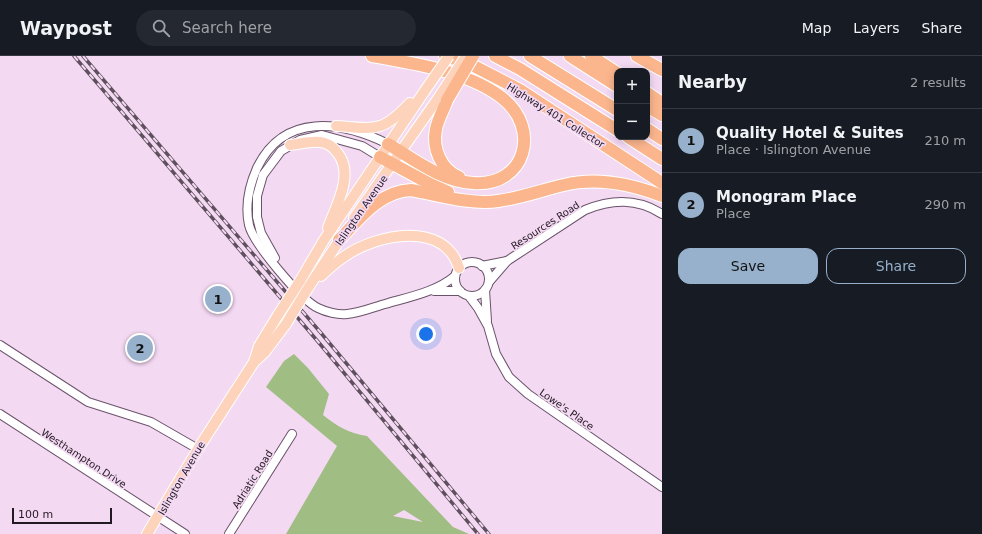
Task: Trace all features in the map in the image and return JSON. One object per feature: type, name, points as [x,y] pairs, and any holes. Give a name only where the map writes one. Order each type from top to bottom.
[{"type":"highway","points":[[372,56],[401,61],[474,82],[503,98],[514,110],[521,121],[524,134],[523,153],[507,176],[487,183],[473,183],[445,177],[388,144]]},
{"type":"highway","name":"Highway 401 Collector","points":[[445,56],[468,63],[520,90],[662,183]]},
{"type":"highway","points":[[473,56],[443,98],[436,130],[438,157],[445,167],[455,176],[473,183]]},
{"type":"highway","points":[[495,56],[520,69],[614,128]]},
{"type":"highway","points":[[530,56],[614,108]]},
{"type":"highway","points":[[570,56],[614,84]]},
{"type":"highway","points":[[591,56],[614,71]]},
{"type":"highway","points":[[637,56],[662,70]]},
{"type":"highway","points":[[647,56],[662,67]]},
{"type":"highway","points":[[650,56],[662,62]]},
{"type":"highway","points":[[650,95],[662,103]]},
{"type":"highway","points":[[650,108],[662,115]]},
{"type":"highway","points":[[650,131],[662,139]]},
{"type":"highway","points":[[633,140],[662,159]]},
{"type":"highway","points":[[380,157],[435,186],[474,201]]},
{"type":"highway","points":[[339,240],[376,203],[396,192],[411,190],[474,201],[498,201],[565,184],[610,182],[649,191],[662,196]]},
{"type":"main road","name":"Islington Avenue","points":[[254,362],[259,346],[324,240],[448,56]]},
{"type":"main road","name":"Islington Avenue","points":[[147,534],[158,518],[198,449],[254,362],[265,352],[286,324],[339,240],[400,152],[443,98],[466,56]]},
{"type":"main road","points":[[336,126],[382,127],[395,119],[414,99],[424,92]]},
{"type":"main road","points":[[290,145],[319,142],[330,144],[338,153],[344,166],[343,186],[324,240]]},
{"type":"main road","points":[[308,288],[328,269],[346,255],[374,242],[412,236],[431,238],[449,248],[456,258],[457,272]]},
{"type":"street","points":[[388,144],[336,126],[309,126],[298,129],[277,141],[261,161],[251,185],[248,198],[249,226],[260,245],[289,283],[317,308],[334,313],[348,314],[428,292],[448,290],[460,291],[469,296],[478,295],[486,290],[489,282],[487,273],[482,266],[474,262],[465,264],[448,282],[428,292]]},
{"type":"street","points":[[289,283],[260,233],[257,217],[257,196],[267,167],[281,151],[290,145],[322,135],[362,146],[380,157]]},
{"type":"street","name":"Resources Road","points":[[489,282],[507,261],[585,210],[606,202],[632,201],[662,214]]},
{"type":"street","name":"Resources Road","points":[[482,266],[507,261]]},
{"type":"street","points":[[457,272],[455,284],[460,291]]},
{"type":"street","name":"Lowe's Place","points":[[486,290],[488,326],[496,354],[509,377],[528,394],[662,487]]},
{"type":"street","name":"Lowe's Place","points":[[469,296],[488,326]]},
{"type":"street","points":[[0,345],[88,402],[151,422],[198,449]]},
{"type":"street","name":"Westhampton Drive","points":[[0,414],[158,518],[185,534]]},
{"type":"street","name":"Adriatic Road","points":[[229,534],[292,434]]},
{"type":"green space","points":[[294,354],[308,368],[329,394],[323,415],[343,428],[354,433],[367,436],[453,527],[469,534],[286,534],[337,446],[266,387],[284,361]],"holes":[[[404,510],[423,522],[393,516]]]},
{"type":"railway","points":[[74,56],[320,344],[478,534]]},
{"type":"railway","points":[[83,56],[321,333],[489,534]]},
{"type":"place","name":"Quality Hotel & Suites","points":[[218,299]]},
{"type":"place","name":"Monogram Place","points":[[140,348]]}]
